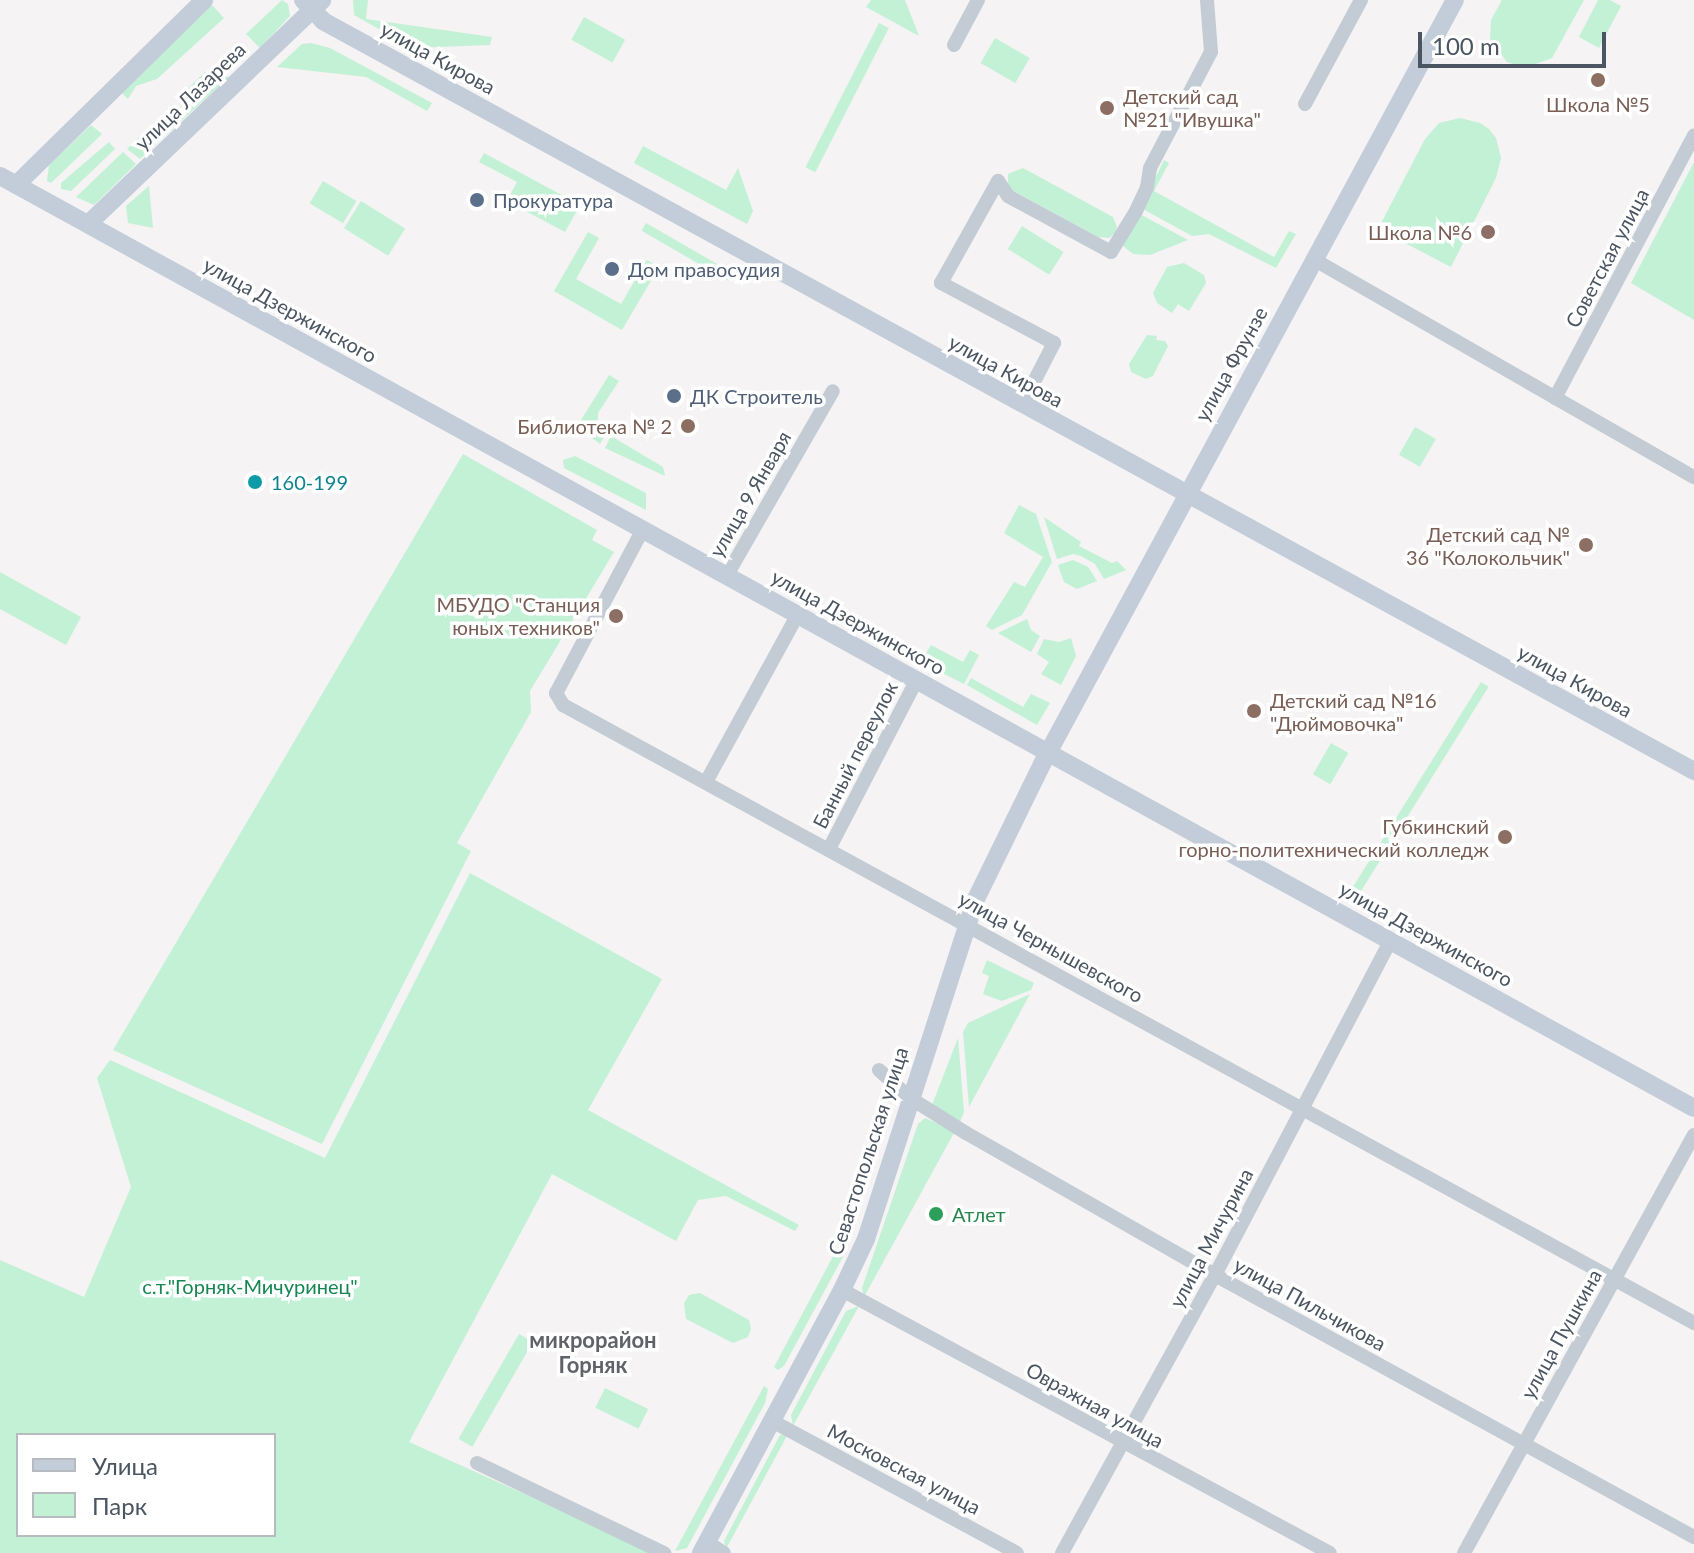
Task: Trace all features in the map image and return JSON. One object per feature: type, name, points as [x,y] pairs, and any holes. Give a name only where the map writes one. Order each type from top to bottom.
[{"type":"main road","points":[[8,180],[204,0]]},
{"type":"main road","name":"улица Фрунзе","points":[[1048,751],[1455,0]]},
{"type":"main road","name":"улица Кирова","points":[[312,3],[323,21],[1694,771]]},
{"type":"main road","name":"улица Лазарева","points":[[88,224],[312,3]]},
{"type":"main road","name":"улица Дзержинского","points":[[8,180],[1694,1108]]},
{"type":"main road","name":"Севастопольская улица","points":[[704,1548],[842,1290],[866,1239],[975,901],[1048,751]]},
{"type":"street","points":[[954,45],[978,0]]},
{"type":"street","points":[[1022,405],[1054,343],[941,283],[998,181],[1008,196],[1111,252],[1136,211],[1147,187],[1150,168],[1211,52],[1207,0]]},
{"type":"street","points":[[1305,104],[1361,0]]},
{"type":"street","name":"Советская улица","points":[[1555,398],[1694,136]]},
{"type":"street","points":[[1313,259],[1694,477]]},
{"type":"street","name":"улица 9 Января","points":[[727,575],[833,391]]},
{"type":"street","name":"улица Чернышевского","points":[[643,529],[556,693],[563,705],[1694,1323]]},
{"type":"street","points":[[706,782],[798,614]]},
{"type":"street","name":"Банный переулок","points":[[829,849],[917,679]]},
{"type":"street","name":"улица Мичурина","points":[[1062,1553],[1305,1108],[1391,940]]},
{"type":"street","name":"улица Пильчикова","points":[[879,1070],[910,1098],[1215,1275],[1694,1537]]},
{"type":"street","name":"улица Пушкина","points":[[1464,1553],[1694,1135]]},
{"type":"street","name":"Овражная улица","points":[[842,1290],[1330,1553]]},
{"type":"street","name":"Московская улица","points":[[772,1421],[1017,1553]]},
{"type":"street","points":[[477,1463],[664,1553]]},
{"type":"street","points":[[704,1548],[724,1553]]},
{"type":"green space","points":[[282,0],[288,4],[290,16],[260,48],[246,34]]},
{"type":"green space","points":[[353,0],[368,0],[366,19],[492,37],[490,45],[413,48],[354,15]]},
{"type":"green space","points":[[871,0],[905,0],[919,36],[866,7]]},
{"type":"green space","points":[[1502,0],[1584,0],[1552,58],[1525,68],[1507,62],[1490,39],[1491,20]]},
{"type":"green space","points":[[1598,0],[1610,0],[1621,6],[1599,48],[1579,37]]},
{"type":"green space","points":[[212,5],[224,18],[157,79],[136,86],[128,99],[121,92]]},
{"type":"green space","points":[[584,17],[625,40],[613,63],[571,40]]},
{"type":"green space","points":[[879,23],[889,28],[815,172],[805,167]]},
{"type":"green space","points":[[995,38],[1030,58],[1015,83],[980,63]]},
{"type":"green space","points":[[302,44],[330,48],[432,103],[427,111],[366,77],[277,67]]},
{"type":"green space","points":[[205,72],[229,77],[140,159],[127,149],[147,129],[157,131],[166,127],[182,105],[179,97]]},
{"type":"green space","points":[[1460,118],[1480,123],[1489,129],[1496,138],[1501,158],[1496,178],[1451,267],[1378,229],[1425,139],[1439,123]]},
{"type":"green space","points":[[91,125],[102,134],[51,183],[47,181],[49,165]]},
{"type":"green space","points":[[109,142],[115,149],[71,191],[61,189],[61,183]]},
{"type":"green space","points":[[643,146],[726,190],[738,168],[753,211],[747,224],[634,163]]},
{"type":"green space","points":[[123,152],[136,164],[94,205],[76,197]]},
{"type":"green space","points":[[484,153],[580,205],[565,232],[507,201],[517,182],[479,162]]},
{"type":"green space","points":[[1164,160],[1169,163],[1154,191],[1274,257],[1289,231],[1296,234],[1276,268],[1209,234],[1192,236],[1141,208]]},
{"type":"green space","points":[[1694,162],[1694,320],[1631,283]]},
{"type":"green space","points":[[1023,168],[1113,217],[1117,227],[1115,233],[1109,238],[1098,237],[1012,190],[1008,185],[1008,174]]},
{"type":"green space","points":[[323,181],[356,201],[343,223],[310,203]]},
{"type":"green space","points":[[149,186],[153,228],[128,223],[126,206]]},
{"type":"green space","points":[[361,201],[405,229],[388,256],[344,228]]},
{"type":"green space","points":[[1138,213],[1188,240],[1150,255],[1133,254],[1123,246]]},
{"type":"green space","points":[[646,223],[732,272],[727,280],[642,231]]},
{"type":"green space","points":[[1022,226],[1064,252],[1049,275],[1008,249]]},
{"type":"green space","points":[[588,232],[599,238],[576,279],[621,304],[647,260],[659,267],[622,330],[554,291]]},
{"type":"green space","points":[[1184,263],[1204,275],[1206,283],[1189,311],[1178,304],[1172,313],[1157,303],[1153,293],[1167,267]]},
{"type":"green space","points":[[1147,335],[1157,336],[1156,340],[1165,341],[1168,346],[1153,376],[1146,379],[1131,372],[1129,364]]},
{"type":"green space","points":[[609,375],[619,381],[598,413],[598,421],[608,430],[600,444],[584,432],[581,420]]},
{"type":"green space","points":[[1415,427],[1436,439],[1420,467],[1399,455]]},
{"type":"green space","points":[[611,436],[663,467],[665,476],[605,448]]},
{"type":"green space","points":[[463,454],[597,530],[592,540],[614,552],[530,691],[531,712],[457,843],[471,851],[322,1144],[113,1050]]},
{"type":"green space","points":[[575,456],[646,493],[646,510],[564,468],[563,460]]},
{"type":"green space","points":[[1019,505],[1036,514],[1052,562],[1022,615],[992,630],[986,626],[1014,582],[1025,587],[1043,557],[1004,533]]},
{"type":"green space","points":[[1044,517],[1081,542],[1079,546],[1112,563],[1117,561],[1126,570],[1104,579],[1095,564],[1081,556],[1073,554],[1057,559]]},
{"type":"green space","points":[[1073,560],[1088,567],[1097,581],[1077,589],[1064,582],[1058,565]]},
{"type":"green space","points":[[0,572],[81,617],[66,645],[0,609]]},
{"type":"green space","points":[[1027,619],[1031,630],[1040,636],[1031,652],[998,633]]},
{"type":"green space","points":[[1071,638],[1076,656],[1061,685],[1041,674],[1049,662],[1037,654],[1044,639],[1059,642]]},
{"type":"green space","points":[[931,645],[963,662],[970,650],[979,655],[964,684],[921,662]]},
{"type":"green space","points":[[971,678],[1023,707],[1031,694],[1050,703],[1037,725],[967,685]]},
{"type":"green space","points":[[1481,682],[1489,687],[1356,899],[1349,894]]},
{"type":"green space","points":[[1331,743],[1348,753],[1330,784],[1313,774]]},
{"type":"green space","name":"с.т.\"Горняк-Мичуринец\"","points":[[470,873],[662,979],[588,1110],[799,1225],[795,1231],[726,1196],[698,1200],[676,1241],[552,1174],[409,1442],[656,1553],[0,1553],[0,1260],[84,1297],[131,1187],[97,1078],[110,1060],[325,1158]]},
{"type":"green space","points":[[987,960],[1034,983],[1031,990],[1002,1001],[983,994],[989,976],[982,973]]},
{"type":"green space","points":[[1030,994],[969,1107],[963,1032],[968,1023]]},
{"type":"green space","points":[[958,1038],[964,1112],[960,1122],[932,1105]]},
{"type":"green space","points":[[925,1118],[955,1131],[864,1297],[862,1288],[918,1124]]},
{"type":"green space","points":[[838,1247],[845,1253],[784,1366],[778,1370],[774,1367]]},
{"type":"green space","points":[[700,1293],[749,1320],[751,1329],[748,1337],[733,1343],[686,1319],[684,1303],[689,1295]]},
{"type":"green space","points":[[859,1306],[793,1426],[791,1415],[846,1311]]},
{"type":"green space","points":[[519,1334],[533,1342],[472,1447],[459,1439]]},
{"type":"green space","points":[[764,1386],[768,1389],[765,1403],[687,1548],[675,1551]]},
{"type":"green space","points":[[605,1388],[648,1409],[638,1429],[595,1408]]},
{"type":"green space","points":[[788,1434],[726,1549],[724,1541],[780,1435]]},
{"type":"place","name":"Школа №5","points":[[1598,80]]},
{"type":"place","name":"Детский сад №21 \"Ивушка\"","points":[[1107,108]]},
{"type":"place","name":"Прокуратура","points":[[477,200]]},
{"type":"place","name":"Школа №6","points":[[1488,232]]},
{"type":"place","name":"Дом правосудия","points":[[612,269]]},
{"type":"place","name":"ДК Строитель","points":[[674,396]]},
{"type":"place","name":"Библиотека № 2","points":[[688,426]]},
{"type":"place","name":"160-199","points":[[255,482]]},
{"type":"place","name":"Детский сад № 36 \"Колокольчик\"","points":[[1586,545]]},
{"type":"place","name":"МБУДО \"Станция юных техников\"","points":[[616,616]]},
{"type":"place","name":"Детский сад №16 \"Дюймовочка\"","points":[[1254,711]]},
{"type":"place","name":"Губкинский горно-политехнический колледж","points":[[1505,837]]},
{"type":"place","name":"Атлет","points":[[936,1214]]},
{"type":"district","name":"микрорайон Горняк","points":[[593,1352]]}]
